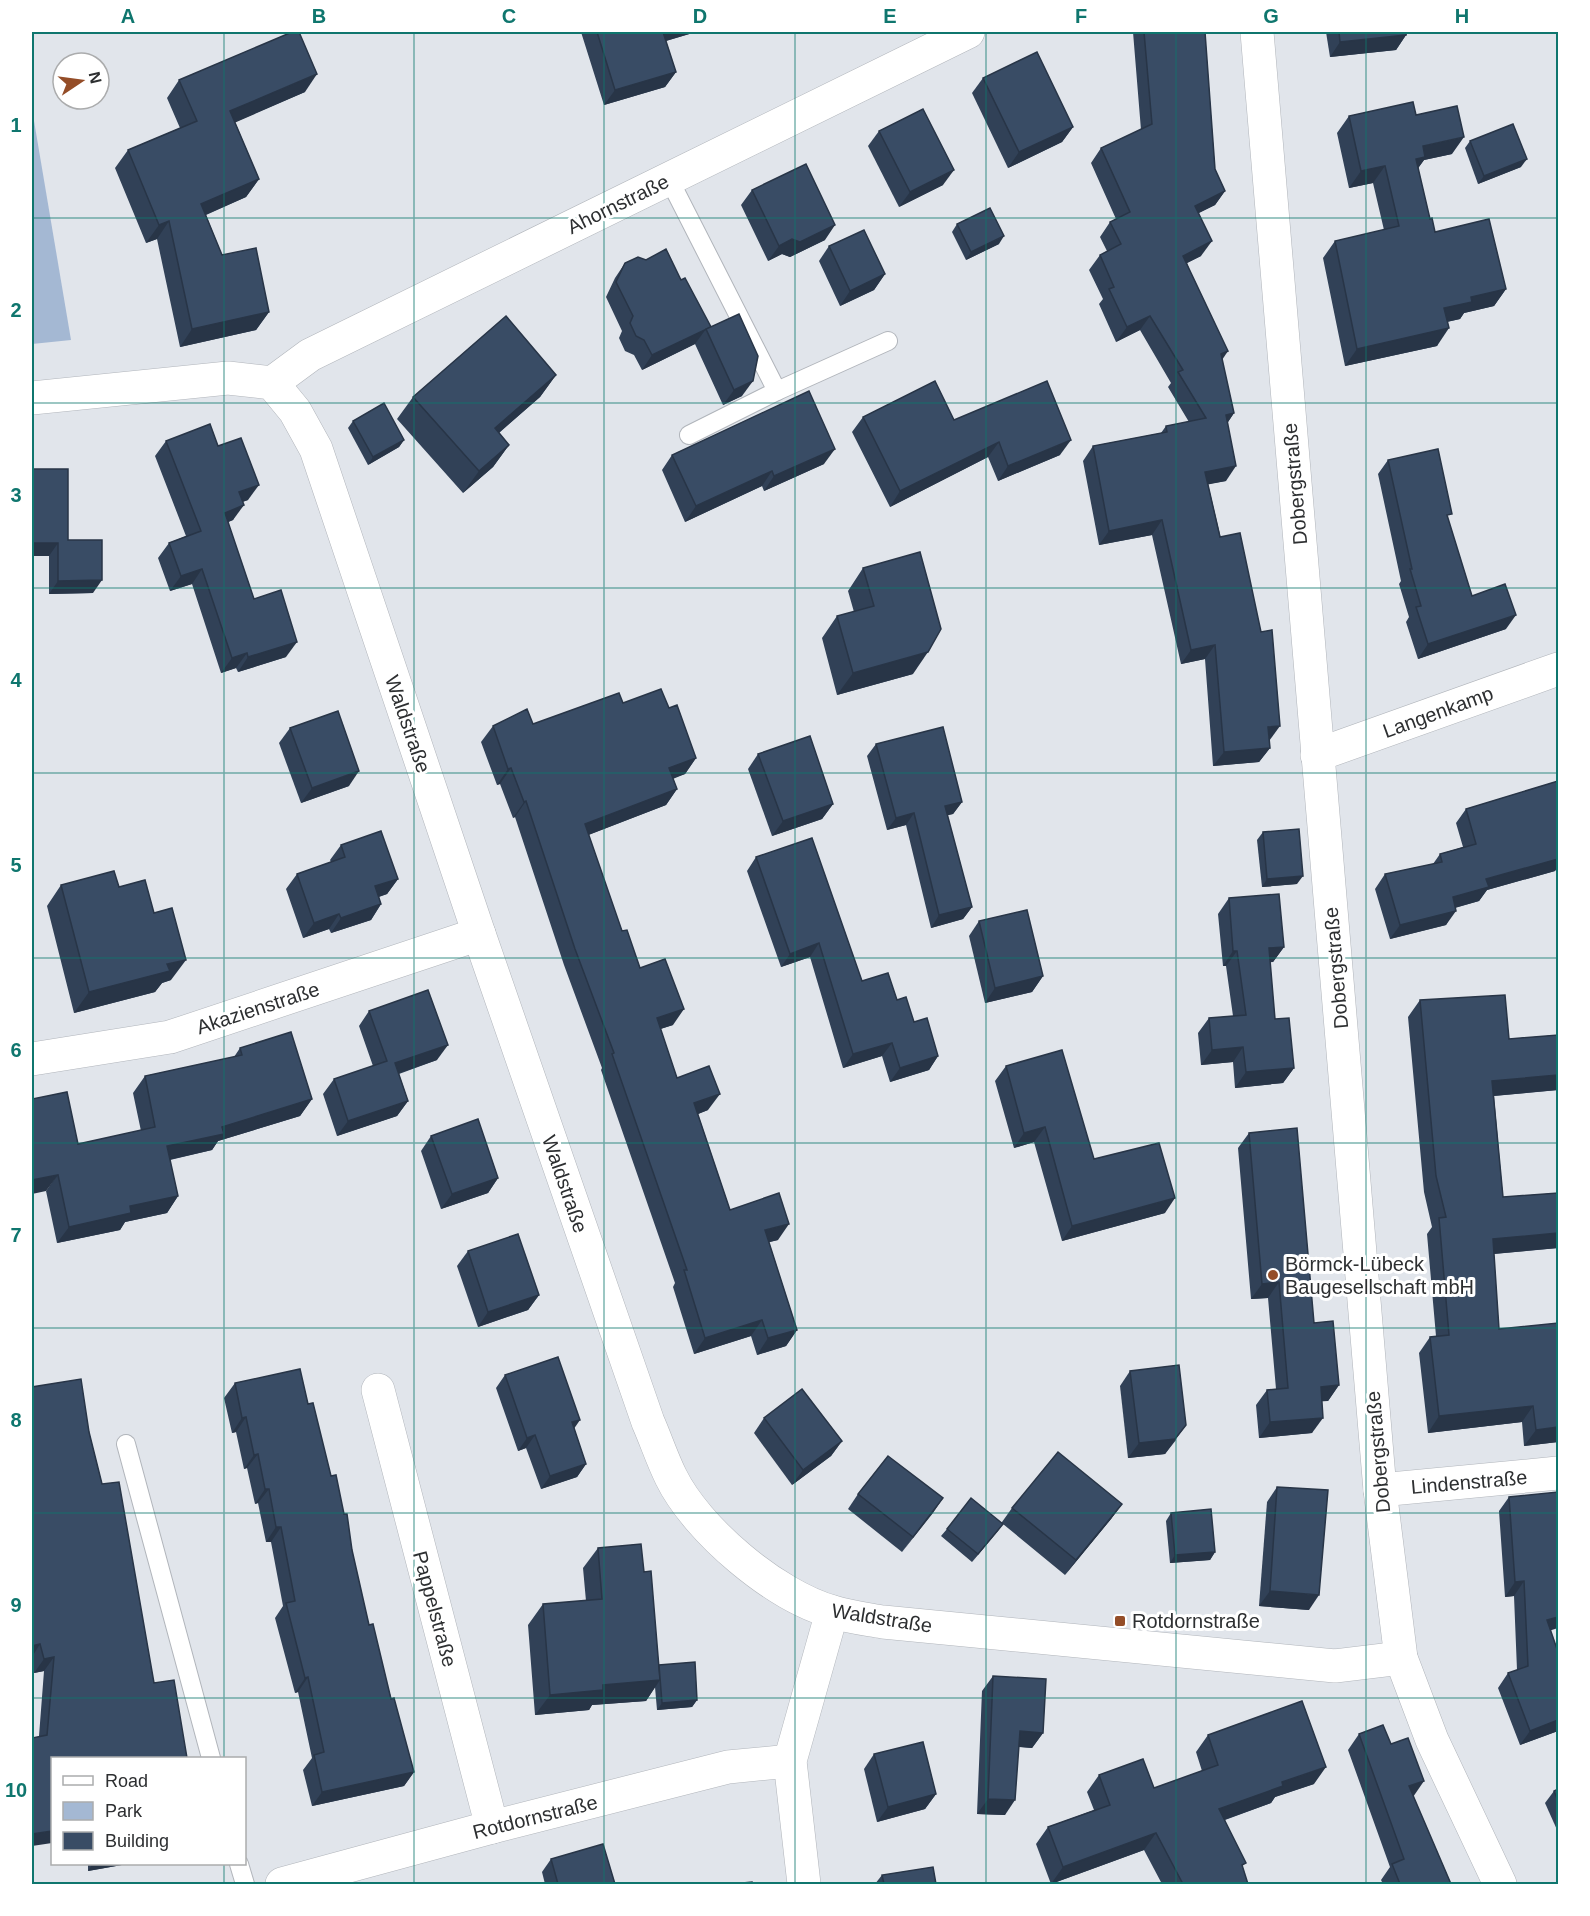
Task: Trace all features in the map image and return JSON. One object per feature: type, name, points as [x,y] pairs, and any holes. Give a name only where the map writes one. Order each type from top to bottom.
[{"type":"street","name":"Ahornstraße","points":[[272,383],[310,355],[968,32]]},
{"type":"street","name":"Dobergstraße","points":[[1257,32],[1380,1490],[1401,1658],[1432,1740],[1500,1884]]},
{"type":"street","points":[[32,398],[228,378],[272,383]]},
{"type":"street","name":"Waldstraße","points":[[272,383],[296,411],[316,449],[479,934],[648,1422],[672,1479],[699,1519],[735,1556],[785,1590],[832,1612],[883,1622],[1335,1666],[1401,1658]]},
{"type":"street","name":"Langenkamp","points":[[1317,755],[1558,669]]},
{"type":"street","name":"Akazienstraße","points":[[32,1059],[170,1037],[479,934]]},
{"type":"street","name":"Pappelstraße","points":[[378,1390],[492,1827]]},
{"type":"street","name":"Lindenstraße","points":[[1380,1490],[1558,1473]]},
{"type":"street","points":[[804,1884],[790,1761],[832,1612]]},
{"type":"street","name":"Rotdornstraße","points":[[282,1884],[492,1827],[728,1767],[790,1761]]},
{"type":"lane","points":[[669,179],[777,391]]},
{"type":"lane","points":[[689,435],[777,391],[888,341]]},
{"type":"lane","points":[[126,1444],[211,1757]]},
{"type":"lane","points":[[240,1865],[245,1884]]},
{"type":"green space","points":[[32,109],[71,340],[32,344]]},
{"type":"building","points":[[292,32],[299,32],[317,74],[230,111],[259,179],[201,204],[222,255],[256,248],[269,312],[192,329],[169,221],[159,225],[128,150],[197,121],[179,80]]},
{"type":"building","points":[[597,32],[663,32],[676,72],[615,90]]},
{"type":"building","points":[[1144,32],[1205,32],[1215,169],[1225,191],[1195,206],[1212,241],[1183,256],[1228,351],[1221,354],[1234,413],[1226,415],[1236,466],[1205,472],[1220,537],[1240,533],[1261,632],[1272,630],[1280,726],[1268,727],[1270,748],[1224,752],[1215,645],[1191,650],[1162,520],[1109,531],[1093,446],[1167,432],[1166,426],[1206,418],[1178,372],[1183,370],[1150,316],[1127,327],[1109,289],[1114,287],[1100,255],[1121,244],[1110,222],[1130,212],[1101,148],[1152,124]]},
{"type":"building","points":[[1339,32],[1406,32],[1406,35],[1340,42]]},
{"type":"building","points":[[1037,52],[1073,127],[1019,152],[983,78]]},
{"type":"building","points":[[1413,102],[1416,115],[1457,106],[1464,137],[1423,146],[1425,157],[1416,159],[1435,232],[1489,219],[1506,289],[1471,297],[1472,302],[1444,308],[1449,328],[1357,349],[1335,241],[1399,226],[1385,166],[1361,171],[1349,116]]},
{"type":"building","points":[[923,109],[954,170],[910,192],[879,131]]},
{"type":"building","points":[[1513,124],[1527,159],[1484,176],[1470,141]]},
{"type":"building","points":[[806,164],[835,225],[800,242],[792,239],[779,246],[752,190]]},
{"type":"building","points":[[990,208],[1004,236],[971,252],[957,224]]},
{"type":"building","points":[[864,230],[885,274],[850,291],[829,246]]},
{"type":"building","points":[[666,249],[681,280],[685,278],[711,327],[652,355],[644,340],[636,336],[630,323],[633,316],[616,282],[625,263],[638,257],[646,260]]},
{"type":"building","points":[[739,314],[758,356],[753,381],[734,390],[706,329]]},
{"type":"building","points":[[506,316],[556,375],[495,428],[509,445],[479,471],[413,397]]},
{"type":"building","points":[[935,381],[954,420],[1047,381],[1071,440],[1008,466],[999,442],[900,491],[863,417]]},
{"type":"building","points":[[809,391],[835,449],[774,476],[772,471],[696,506],[672,455]]},
{"type":"building","points":[[384,403],[404,440],[373,457],[353,421]]},
{"type":"building","points":[[210,424],[218,446],[241,438],[259,485],[239,492],[244,505],[225,513],[254,599],[281,590],[297,642],[248,657],[247,653],[232,658],[202,569],[181,576],[169,543],[201,531],[166,441]]},
{"type":"building","points":[[1438,449],[1452,514],[1447,515],[1472,596],[1505,584],[1516,615],[1428,644],[1416,607],[1421,606],[1410,569],[1412,569],[1388,460]]},
{"type":"building","points":[[32,469],[68,469],[68,540],[102,540],[102,580],[58,581],[58,543],[32,543]]},
{"type":"building","points":[[920,552],[941,629],[928,652],[853,673],[837,616],[874,606],[863,568]]},
{"type":"building","points":[[661,689],[669,708],[677,705],[696,758],[669,768],[677,789],[585,824],[622,931],[627,930],[640,968],[665,959],[684,1009],[657,1018],[677,1078],[709,1066],[720,1094],[694,1103],[730,1210],[779,1193],[789,1224],[765,1230],[797,1330],[768,1338],[762,1320],[705,1338],[684,1270],[687,1270],[612,1054],[614,1053],[575,949],[526,801],[524,802],[511,768],[508,769],[493,726],[527,709],[533,724],[619,693],[623,703]]},
{"type":"building","points":[[338,711],[359,771],[312,788],[290,728]]},
{"type":"building","points":[[943,727],[962,802],[945,806],[972,907],[939,915],[914,813],[896,818],[876,744]]},
{"type":"building","points":[[810,736],[833,804],[783,821],[758,754]]},
{"type":"building","points":[[1558,781],[1558,859],[1486,879],[1489,887],[1453,897],[1456,911],[1400,925],[1385,874],[1442,862],[1440,854],[1476,844],[1466,809]]},
{"type":"building","points":[[1299,829],[1303,876],[1267,879],[1263,832]]},
{"type":"building","points":[[381,831],[398,879],[375,886],[381,904],[341,918],[339,914],[314,923],[297,874],[345,857],[341,845]]},
{"type":"building","points":[[812,838],[862,981],[888,973],[897,1000],[906,997],[914,1022],[927,1018],[938,1056],[900,1068],[892,1043],[853,1054],[819,943],[790,954],[756,857]]},
{"type":"building","points":[[114,871],[119,887],[145,880],[154,913],[172,908],[186,960],[167,964],[170,971],[89,992],[61,885]]},
{"type":"building","points":[[1279,894],[1284,947],[1269,948],[1275,1019],[1289,1018],[1294,1068],[1246,1072],[1243,1047],[1212,1050],[1209,1018],[1246,1015],[1237,951],[1233,951],[1229,898]]},
{"type":"building","points":[[1027,910],[1043,976],[995,988],[979,921]]},
{"type":"building","points":[[428,990],[448,1045],[395,1063],[408,1101],[348,1121],[334,1079],[387,1061],[369,1011]]},
{"type":"building","points":[[1505,995],[1509,1039],[1558,1035],[1558,1075],[1492,1081],[1503,1197],[1558,1193],[1558,1233],[1493,1239],[1499,1329],[1558,1323],[1558,1427],[1536,1430],[1533,1406],[1439,1416],[1430,1337],[1449,1335],[1439,1218],[1446,1217],[1436,1176],[1420,1000]]},
{"type":"building","points":[[291,1032],[312,1099],[222,1127],[224,1134],[167,1146],[178,1196],[130,1206],[131,1213],[69,1227],[58,1175],[32,1180],[32,1099],[67,1092],[78,1144],[155,1127],[145,1076],[242,1055],[240,1048]]},
{"type":"building","points":[[1062,1050],[1094,1159],[1159,1143],[1175,1198],[1072,1226],[1045,1127],[1024,1133],[1006,1066]]},
{"type":"building","points":[[478,1119],[498,1178],[452,1194],[431,1136]]},
{"type":"building","points":[[1297,1128],[1314,1323],[1333,1321],[1339,1385],[1321,1387],[1323,1418],[1270,1422],[1267,1390],[1288,1388],[1279,1282],[1262,1284],[1249,1133]]},
{"type":"building","points":[[518,1234],[539,1295],[488,1312],[468,1251]]},
{"type":"building","points":[[558,1357],[580,1420],[572,1422],[586,1464],[550,1476],[535,1435],[527,1438],[505,1375]]},
{"type":"building","points":[[1179,1365],[1186,1425],[1175,1439],[1139,1443],[1130,1371]]},
{"type":"building","points":[[300,1369],[308,1404],[313,1403],[331,1476],[336,1475],[344,1514],[347,1514],[352,1550],[369,1625],[373,1624],[391,1699],[394,1698],[414,1772],[322,1792],[314,1755],[324,1752],[308,1677],[305,1678],[286,1603],[295,1601],[281,1527],[276,1527],[269,1489],[265,1489],[258,1454],[254,1455],[246,1417],[242,1418],[235,1383]]},
{"type":"building","points":[[81,1379],[89,1432],[102,1484],[119,1482],[154,1683],[174,1680],[187,1757],[51,1757],[51,1831],[32,1834],[32,1738],[47,1735],[54,1657],[44,1659],[40,1644],[32,1646],[32,1387]]},
{"type":"building","points":[[802,1389],[842,1441],[803,1470],[764,1418]]},
{"type":"building","points":[[1058,1452],[1122,1504],[1076,1560],[1012,1508]]},
{"type":"building","points":[[888,1456],[943,1498],[913,1537],[858,1494]]},
{"type":"building","points":[[1277,1487],[1328,1490],[1319,1595],[1270,1591]]},
{"type":"building","points":[[1558,1492],[1558,1617],[1547,1620],[1558,1652],[1558,1720],[1530,1731],[1508,1673],[1528,1666],[1524,1581],[1515,1582],[1509,1497]]},
{"type":"building","points":[[971,1498],[1003,1524],[978,1554],[947,1529]]},
{"type":"building","points":[[1211,1509],[1215,1552],[1175,1555],[1171,1513]]},
{"type":"building","points":[[641,1544],[644,1572],[651,1571],[660,1680],[603,1685],[603,1690],[550,1695],[543,1604],[602,1599],[598,1548]]},
{"type":"building","points":[[695,1662],[697,1700],[662,1703],[659,1665]]},
{"type":"building","points":[[993,1676],[1046,1679],[1043,1733],[1020,1731],[1015,1800],[988,1799]]},
{"type":"building","points":[[1302,1701],[1326,1767],[1282,1782],[1283,1786],[1219,1809],[1246,1863],[1242,1865],[1248,1884],[1183,1884],[1156,1833],[1063,1867],[1048,1827],[1110,1805],[1099,1775],[1143,1759],[1154,1788],[1218,1765],[1208,1735]]},
{"type":"building","points":[[1383,1725],[1391,1744],[1408,1738],[1424,1781],[1409,1786],[1451,1884],[1400,1884],[1392,1864],[1404,1859],[1359,1734]]},
{"type":"building","points":[[923,1742],[936,1794],[888,1807],[874,1754]]},
{"type":"building","points":[[1558,1789],[1558,1801],[1554,1791]]},
{"type":"building","points":[[603,1844],[615,1884],[558,1884],[551,1859]]},
{"type":"building","points":[[933,1867],[936,1884],[884,1884],[882,1875]]},
{"type":"place","name":"Börmck-Lübeck Baugesellschaft mbH","points":[[1273,1275]]},
{"type":"place","name":"Rotdornstraße","points":[[1120,1621]]}]
